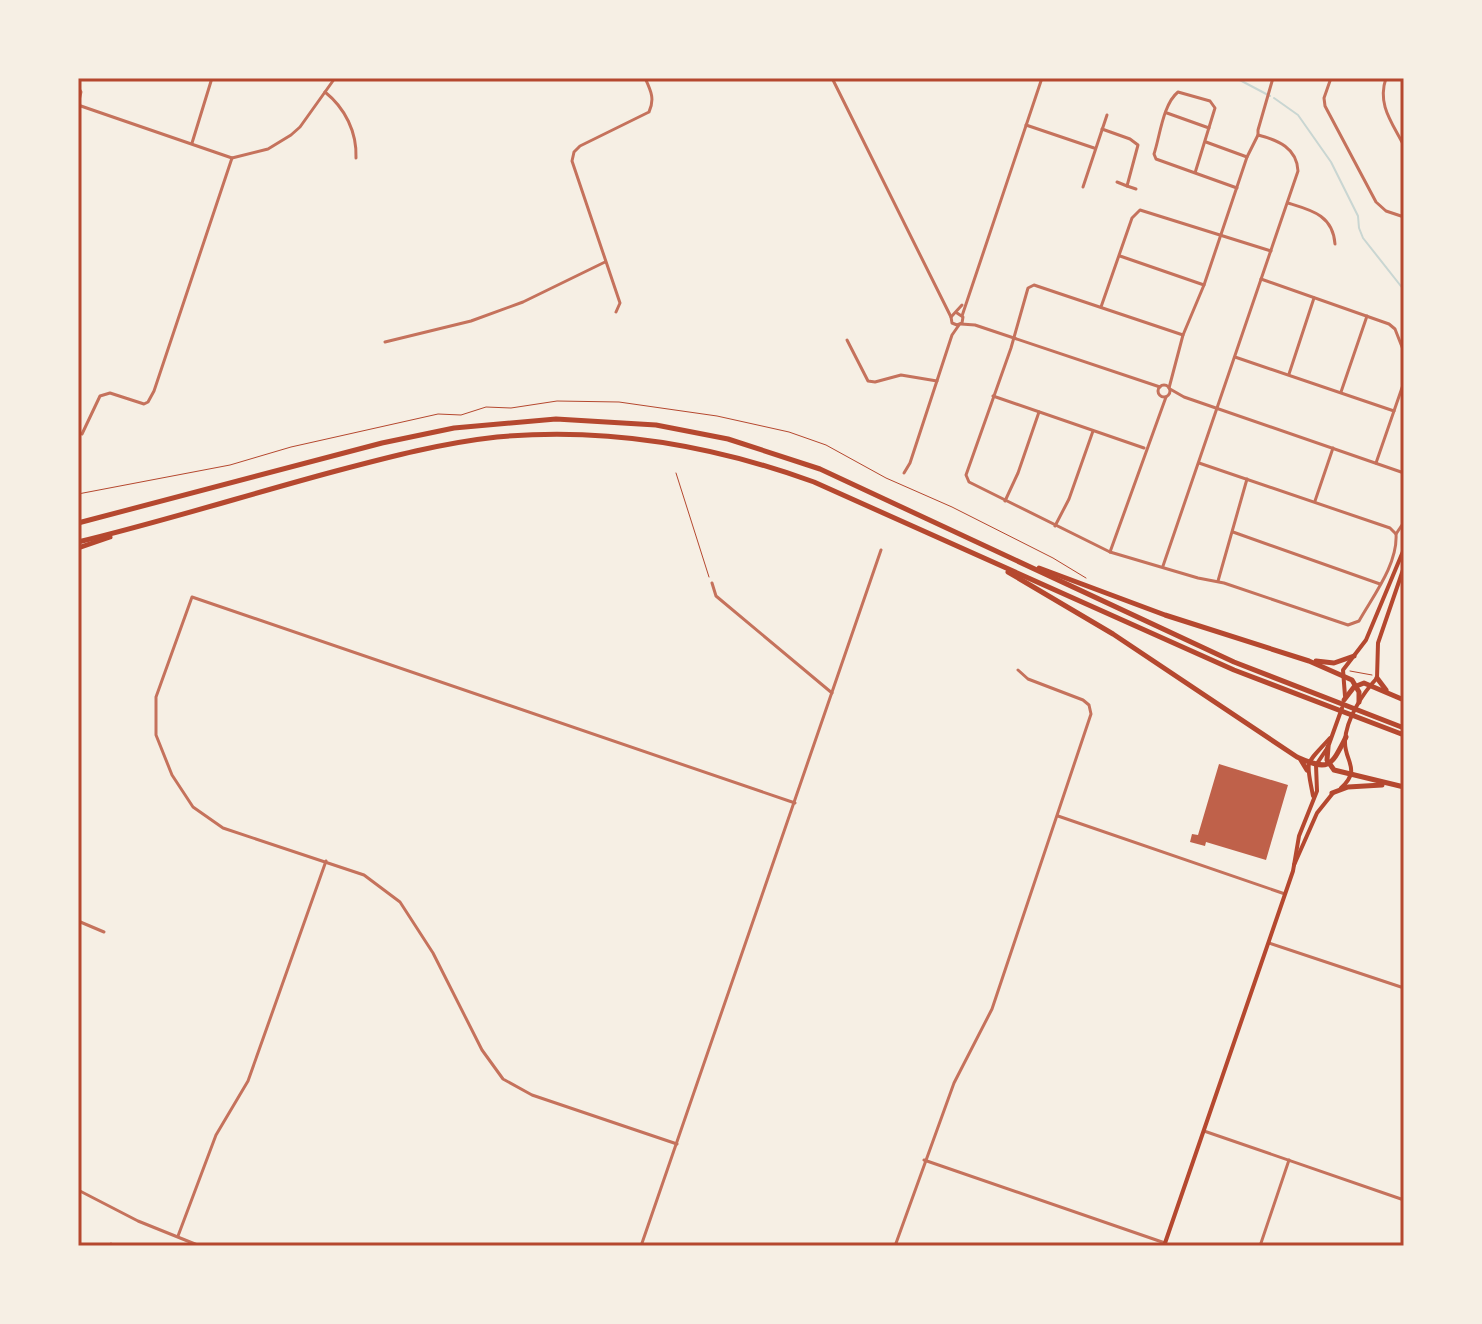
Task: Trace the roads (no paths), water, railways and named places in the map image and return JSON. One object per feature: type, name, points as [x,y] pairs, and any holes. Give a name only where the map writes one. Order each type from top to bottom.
[{"type":"highway","points":[[78,523],[418,435],[505,422],[588,420],[656,425],[789,457],[851,482],[1207,650],[1334,706]]},
{"type":"highway","points":[[78,548],[192,509],[433,447],[497,437],[597,435],[691,446],[763,464],[814,482],[1234,670],[1404,735]]},
{"type":"highway","points":[[78,542],[142,526]]},
{"type":"highway","points":[[1009,556],[1165,615],[1345,673],[1356,686],[1359,702]]},
{"type":"highway","points":[[991,561],[1113,634],[1297,757],[1316,765],[1328,764],[1336,758],[1346,737]]},
{"type":"highway","points":[[1309,661],[1334,663],[1354,656]]},
{"type":"highway","points":[[1375,677],[1389,693]]},
{"type":"highway","points":[[1344,700],[1356,686],[1364,683],[1404,700]]},
{"type":"highway","points":[[1360,716],[1404,728]]},
{"type":"highway","points":[[1328,747],[1328,764],[1334,770],[1404,787]]},
{"type":"highway","points":[[1297,757],[1307,770]]},
{"type":"highway","points":[[1332,793],[1348,787],[1389,784]]},
{"type":"main road","points":[[1164,1245],[1285,894],[1299,836],[1318,786],[1316,765],[1328,747],[1344,700],[1345,665],[1366,640],[1404,549]]},
{"type":"main road","points":[[1293,867],[1317,813],[1332,793],[1351,776],[1346,737],[1359,702],[1375,677],[1378,643],[1404,567]]},
{"type":"main road","points":[[1313,798],[1307,770],[1309,762],[1333,734]]},
{"type":"street","points":[[192,143],[212,78]]},
{"type":"street","points":[[78,87],[81,92],[78,105],[232,158],[254,154],[280,142],[300,127],[335,78]]},
{"type":"street","points":[[616,312],[620,303],[572,161],[574,152],[580,146],[649,112],[653,103],[652,92],[645,78]]},
{"type":"street","points":[[832,78],[945,309],[975,325],[1404,473]]},
{"type":"street","points":[[952,335],[960,325],[965,302],[1042,78]]},
{"type":"street","points":[[1110,552],[1183,335],[1257,136],[1273,78]]},
{"type":"street","points":[[1331,78],[1324,98],[1325,106],[1353,160],[1377,204],[1386,211],[1404,217]]},
{"type":"street","points":[[1386,78],[1381,91],[1382,102],[1404,146]]},
{"type":"street","points":[[325,92],[345,112],[356,147],[356,158]]},
{"type":"street","points":[[1195,173],[1215,108],[1210,101],[1178,92],[1173,97],[1154,156],[1160,162],[1237,188]]},
{"type":"street","points":[[1167,113],[1210,128]]},
{"type":"street","points":[[1083,187],[1107,115]]},
{"type":"street","points":[[1026,125],[1095,149]]},
{"type":"street","points":[[1102,129],[1138,145],[1127,186]]},
{"type":"street","points":[[1163,566],[1298,171],[1298,163],[1283,144],[1257,136]]},
{"type":"street","points":[[1205,142],[1247,157]]},
{"type":"street","points":[[82,434],[100,396],[110,393],[144,404],[154,391],[232,158]]},
{"type":"street","points":[[1117,182],[1136,189]]},
{"type":"street","points":[[1288,203],[1323,216],[1329,223],[1335,244]]},
{"type":"street","points":[[1101,307],[1132,218],[1140,210],[1271,251]]},
{"type":"street","points":[[1119,256],[1204,285]]},
{"type":"street","points":[[385,342],[471,321],[523,302],[605,262]]},
{"type":"street","points":[[1261,279],[1395,329],[1404,352]]},
{"type":"street","points":[[1183,335],[1034,285],[1028,288],[1011,348],[966,475],[969,482],[1110,552],[1218,581],[1348,625],[1359,621],[1380,584],[1396,542],[1396,534],[1404,522]]},
{"type":"street","points":[[1288,375],[1314,298]]},
{"type":"street","points":[[904,473],[952,335],[954,315],[965,302]]},
{"type":"street","points":[[1341,393],[1367,316]]},
{"type":"street","points":[[952,323],[975,325]]},
{"type":"street","points":[[847,340],[868,381],[901,375],[937,381]]},
{"type":"street","points":[[1235,357],[1394,411]]},
{"type":"street","points":[[1376,463],[1404,382]]},
{"type":"street","points":[[1164,390],[1167,396]]},
{"type":"street","points":[[1164,390],[1167,396]]},
{"type":"street","points":[[993,396],[1146,449]]},
{"type":"street","points":[[1167,396],[1184,397]]},
{"type":"street","points":[[1160,407],[1167,396]]},
{"type":"street","points":[[1005,501],[1039,412]]},
{"type":"street","points":[[1055,526],[1069,499],[1093,431]]},
{"type":"street","points":[[1315,502],[1333,448]]},
{"type":"street","points":[[1199,463],[1390,528],[1396,534]]},
{"type":"street","points":[[1218,581],[1247,479]]},
{"type":"street","points":[[1233,532],[1380,584]]},
{"type":"street","points":[[641,1246],[881,550]]},
{"type":"street","points":[[712,583],[716,596],[832,693]]},
{"type":"street","points":[[677,1144],[532,1095],[503,1079],[482,1050],[433,953],[400,902],[364,875],[223,828],[193,807],[172,775],[156,735],[156,697],[192,597],[795,803]]},
{"type":"street","points":[[895,1246],[954,1083],[992,1009],[1090,717],[1090,708],[1083,700],[1028,679],[1018,670]]},
{"type":"street","points":[[1058,815],[1285,894]]},
{"type":"street","points":[[177,1238],[216,1135],[248,1081],[326,861]]},
{"type":"street","points":[[78,921],[104,932]]},
{"type":"street","points":[[1269,943],[1404,988]]},
{"type":"street","points":[[78,1046],[78,1056]]},
{"type":"street","points":[[1204,1131],[1404,1200]]},
{"type":"street","points":[[924,1160],[1164,1245]]},
{"type":"street","points":[[1260,1246],[1289,1160]]},
{"type":"street","points":[[78,1190],[138,1221],[200,1246]]},
{"type":"waterway","points":[[1236,78],[1270,96]]},
{"type":"waterway","points":[[1274,98],[1298,115],[1331,162],[1358,216],[1363,238],[1404,290]]}]
